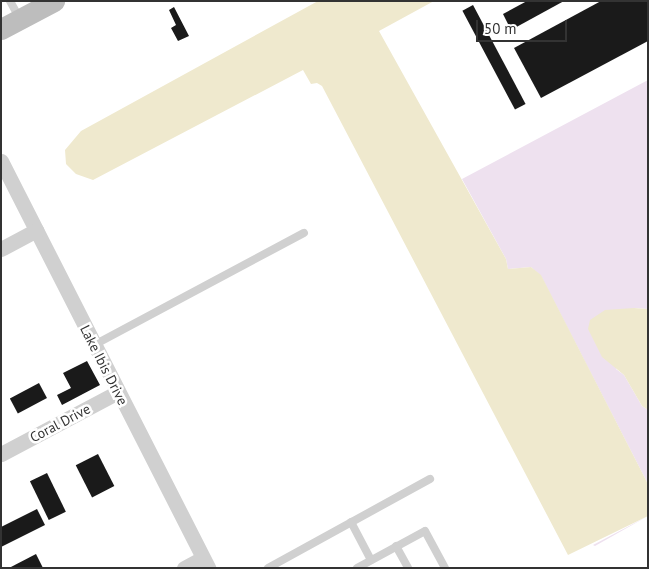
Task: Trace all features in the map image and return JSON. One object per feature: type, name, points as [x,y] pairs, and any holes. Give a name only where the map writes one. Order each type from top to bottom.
[{"type":"main road","points":[[1,29],[15,10],[54,1]]},
{"type":"street","name":"Lake Ibis Drive","points":[[1,161],[205,563]]},
{"type":"street","points":[[1,249],[36,230]]},
{"type":"street","name":"Coral Drive","points":[[1,454],[118,392]]},
{"type":"street","points":[[184,568],[205,563]]},
{"type":"lane","points":[[94,345],[304,233]]},
{"type":"lane","points":[[268,568],[430,479]]},
{"type":"lane","points":[[351,522],[371,560]]},
{"type":"lane","points":[[357,568],[425,531],[445,568]]},
{"type":"lane","points":[[396,546],[408,568]]},
{"type":"shaded area","points":[[318,1],[434,1],[379,31],[506,259],[508,269],[531,267],[541,275],[648,484],[648,516],[568,555],[322,86],[317,83],[311,84],[303,70],[93,180],[76,174],[66,164],[65,150],[81,131]]},
{"type":"shaded area","points":[[648,80],[648,309],[634,308],[616,369],[624,375],[642,406],[648,410],[648,484],[541,276],[531,267],[508,269],[506,259],[462,179]]},
{"type":"shaded area","points":[[648,309],[648,410],[642,406],[624,375],[602,357],[588,329],[590,320],[605,310]]},
{"type":"shaded area","points":[[648,516],[595,546],[593,545]]},
{"type":"building","points":[[527,1],[564,1],[511,30],[503,14]]},
{"type":"building","points":[[601,1],[648,1],[648,41],[541,98],[514,48]]},
{"type":"building","points":[[473,5],[526,104],[515,110],[462,11]]},
{"type":"building","points":[[174,7],[189,36],[178,41],[171,28],[176,25],[169,10]]},
{"type":"building","points":[[87,361],[100,385],[62,405],[57,395],[71,388],[63,373]]},
{"type":"building","points":[[39,383],[47,398],[18,414],[10,398]]},
{"type":"building","points":[[98,454],[114,486],[92,497],[76,465]]},
{"type":"building","points":[[47,473],[66,512],[49,520],[30,481]]},
{"type":"building","points":[[37,509],[45,525],[1,547],[1,527]]},
{"type":"building","points":[[36,554],[43,568],[9,568]]}]
